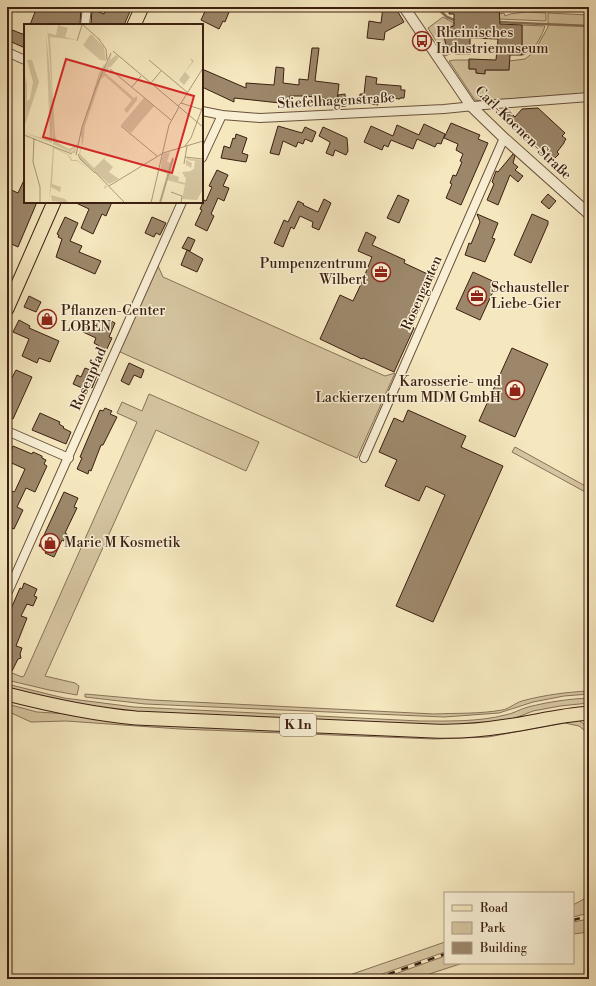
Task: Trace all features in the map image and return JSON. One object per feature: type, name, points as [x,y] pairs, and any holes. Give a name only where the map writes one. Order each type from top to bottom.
[{"type":"main road","points":[[134,24],[142,7]]},
{"type":"main road","points":[[7,309],[54,203]]},
{"type":"main road","name":"K 1n","points":[[7,694],[53,705],[106,715],[136,718],[418,731],[452,732],[485,729],[571,714],[589,713]]},
{"type":"main road","name":"K 1n","points":[[7,702],[34,709],[42,709],[53,705]]},
{"type":"main road","name":"K 1n","points":[[514,725],[525,715],[556,709],[589,706]]},
{"type":"street","points":[[85,24],[87,7]]},
{"type":"street","name":"Carl-Koenen-Straße","points":[[404,7],[471,106],[504,138],[589,214]]},
{"type":"street","points":[[7,52],[24,60]]},
{"type":"street","name":"Stiefelhagenstraße","points":[[203,111],[222,116],[280,117],[444,109],[589,97]]},
{"type":"street","points":[[203,156],[222,116]]},
{"type":"street","name":"Rosengarten","points":[[364,458],[504,138]]},
{"type":"street","name":"Rosenpfad","points":[[7,594],[182,203]]},
{"type":"street","points":[[7,431],[69,458]]},
{"type":"green space","points":[[526,12],[546,13],[546,21],[499,19],[499,14],[504,13],[505,16]]},
{"type":"green space","points":[[548,13],[589,15],[589,93],[481,101],[475,100],[449,61],[469,60],[469,69],[476,69],[476,73],[485,73],[485,70],[509,70],[509,61],[525,59],[534,52],[548,27]]},
{"type":"green space","points":[[443,17],[454,23],[451,27],[442,30],[444,37],[453,34],[452,53],[445,56],[428,28]]},
{"type":"green space","points":[[522,25],[545,26],[542,35],[533,48],[526,54],[522,55]]},
{"type":"green space","points":[[158,266],[163,277],[385,376],[395,373],[357,458],[118,351]]},
{"type":"green space","points":[[149,394],[259,442],[246,471],[156,430],[45,676],[75,683],[79,686],[77,695],[7,680],[7,671],[22,677],[24,676],[137,422],[117,413],[122,402],[142,411]]},
{"type":"green space","points":[[515,447],[589,488],[589,494],[512,452]]},
{"type":"green space","points":[[7,684],[64,698],[134,707],[420,721],[463,721],[484,719],[508,714],[536,705],[573,699],[589,698],[589,703],[533,711],[510,720],[457,726],[149,714],[105,710],[7,689]]},
{"type":"green space","points":[[589,691],[589,694],[564,696],[533,702],[499,713],[444,717],[145,704],[85,697],[85,694],[152,700],[434,714],[494,711],[505,709],[519,702],[539,697]]},
{"type":"green space","points":[[7,704],[37,712],[423,736],[577,719],[589,728],[589,734],[579,726],[565,723],[488,737],[434,739],[180,729],[66,721],[31,722],[7,711]]},
{"type":"green space","points":[[589,893],[589,913],[574,917],[574,904],[584,899]]},
{"type":"green space","points":[[589,919],[589,932],[574,934],[574,922]]},
{"type":"green space","points":[[444,942],[444,952],[368,979],[338,979]]},
{"type":"green space","points":[[444,956],[444,964],[460,964],[414,979],[381,979]]},
{"type":"building","points":[[34,7],[81,7],[80,24],[30,24],[35,12]]},
{"type":"building","points":[[112,7],[132,7],[124,24],[91,24],[92,9],[104,14],[107,8],[111,10]]},
{"type":"building","points":[[207,7],[231,7],[225,22],[223,21],[219,29],[201,20]]},
{"type":"building","points":[[383,7],[395,7],[404,22],[385,32],[384,40],[367,38],[369,21],[381,23]]},
{"type":"building","points":[[450,7],[499,7],[500,24],[522,25],[522,55],[510,55],[509,70],[485,70],[485,74],[476,73],[476,69],[469,69],[469,59],[496,60],[498,39],[470,38],[470,54],[455,54],[456,46],[447,48],[442,30],[454,26],[454,14],[449,14]]},
{"type":"building","points":[[7,28],[24,35],[24,48],[7,40]]},
{"type":"building","points":[[312,48],[319,48],[315,81],[339,84],[337,100],[306,96],[290,96],[289,104],[234,98],[234,102],[203,87],[203,69],[246,88],[246,83],[274,85],[276,67],[284,68],[283,83],[299,85],[299,79],[308,80]]},
{"type":"building","points":[[366,76],[377,78],[376,84],[401,86],[401,90],[405,90],[404,98],[379,97],[378,105],[359,102],[360,94],[364,94]]},
{"type":"building","points":[[345,94],[346,106],[338,107],[338,95]]},
{"type":"building","points":[[538,108],[565,133],[562,136],[566,139],[557,152],[559,154],[551,162],[496,112],[509,111],[515,117],[522,109]]},
{"type":"building","points":[[451,123],[480,135],[478,139],[488,143],[461,205],[446,198],[452,184],[450,183],[453,175],[456,176],[462,162],[460,161],[463,154],[456,150],[458,144],[444,138]]},
{"type":"building","points":[[424,124],[445,134],[441,144],[437,143],[435,147],[417,139],[413,149],[391,140],[388,147],[384,145],[382,150],[364,142],[371,126],[393,136],[397,125],[419,135]]},
{"type":"building","points":[[278,126],[302,133],[305,127],[316,132],[312,142],[305,139],[303,144],[298,142],[296,147],[283,141],[279,155],[270,153]]},
{"type":"building","points":[[323,127],[347,138],[348,151],[346,155],[335,150],[333,156],[326,153],[330,142],[319,136]]},
{"type":"building","points":[[236,134],[247,138],[242,153],[248,155],[246,162],[221,158],[224,146],[230,148]]},
{"type":"building","points":[[513,154],[515,156],[513,163],[518,167],[515,170],[523,176],[518,182],[510,175],[498,205],[487,200],[494,184],[492,182],[496,171],[498,172]]},
{"type":"building","points":[[217,170],[228,175],[223,186],[229,188],[224,201],[218,198],[211,214],[214,216],[207,231],[195,225],[202,210],[200,209],[204,200],[206,201],[212,187],[209,186]]},
{"type":"building","points":[[24,180],[24,203],[37,203],[18,247],[7,242],[7,188],[18,193]]},
{"type":"building","points":[[548,194],[556,201],[549,209],[541,202]]},
{"type":"building","points":[[398,195],[409,200],[399,223],[387,218]]},
{"type":"building","points":[[324,199],[331,203],[319,230],[312,227],[313,222],[300,216],[294,229],[291,227],[283,247],[274,243],[284,220],[288,222],[298,201],[318,212]]},
{"type":"building","points":[[76,203],[112,203],[106,216],[102,214],[93,234],[81,228],[89,209]]},
{"type":"building","points":[[477,214],[498,223],[492,238],[495,239],[485,262],[465,255],[469,243],[471,244],[480,222]]},
{"type":"building","points":[[532,214],[548,221],[548,224],[531,263],[514,255]]},
{"type":"building","points":[[65,217],[78,223],[70,241],[82,246],[79,252],[101,261],[95,274],[56,257],[62,239],[58,237],[59,235],[57,234]]},
{"type":"building","points":[[152,217],[166,223],[160,235],[156,233],[154,237],[145,233]]},
{"type":"building","points":[[366,232],[376,237],[372,245],[405,260],[404,263],[434,277],[412,327],[414,328],[394,372],[320,339],[340,295],[353,301],[362,282],[372,257],[358,251]]},
{"type":"building","points":[[188,237],[195,240],[190,251],[182,248]]},
{"type":"building","points":[[187,250],[203,259],[197,272],[181,265]]},
{"type":"building","name":"Schausteller Liebe-Gier","points":[[473,272],[497,283],[480,320],[456,309]]},
{"type":"building","points":[[29,296],[41,302],[36,312],[24,307]]},
{"type":"building","points":[[107,319],[115,323],[109,337],[112,338],[106,351],[94,343],[96,338],[83,332],[85,327],[99,332],[101,327],[103,328]]},
{"type":"building","points":[[19,320],[30,326],[29,328],[59,341],[50,362],[39,358],[37,363],[22,356],[29,339],[13,332]]},
{"type":"building","points":[[512,348],[548,364],[515,437],[479,421]]},
{"type":"building","points":[[129,363],[144,370],[141,378],[134,375],[129,385],[121,381]]},
{"type":"building","points":[[85,368],[98,373],[92,388],[84,384],[82,388],[73,384],[77,375],[81,377]]},
{"type":"building","points":[[16,370],[32,377],[13,419],[7,417],[7,387]]},
{"type":"building","points":[[105,408],[112,411],[110,414],[117,417],[103,445],[101,445],[91,471],[89,470],[88,474],[77,469],[82,458],[80,457],[100,410],[103,411]]},
{"type":"building","points":[[408,410],[466,436],[461,447],[503,466],[433,622],[396,606],[445,495],[426,486],[419,501],[385,486],[397,460],[379,452],[394,418],[403,422]]},
{"type":"building","points":[[40,413],[60,422],[59,424],[64,427],[63,428],[71,432],[66,444],[32,430]]},
{"type":"building","points":[[13,446],[32,454],[33,452],[42,456],[42,458],[46,460],[44,464],[47,466],[35,492],[26,488],[17,507],[23,510],[14,529],[7,526],[7,489],[14,492],[15,491],[25,469],[7,461]]},
{"type":"building","points":[[64,492],[78,498],[74,507],[77,508],[65,533],[67,534],[64,541],[62,540],[54,557],[45,553],[47,549],[39,546]]},
{"type":"building","points":[[24,583],[37,589],[34,596],[37,597],[33,606],[27,604],[21,616],[27,618],[16,646],[22,648],[20,654],[21,658],[18,659],[12,671],[7,668],[7,618],[20,588],[22,589]]},
{"type":"waterway","points":[[436,7],[447,17],[454,20]]},
{"type":"waterway","points":[[498,22],[589,26]]},
{"type":"railway","points":[[574,920],[589,916]]},
{"type":"railway","points":[[375,979],[444,954]]},
{"type":"place","name":"Rheinisches Industriemuseum","points":[[422,41]]},
{"type":"place","name":"Pumpenzentrum Wilbert","points":[[381,272]]},
{"type":"place","name":"Schausteller Liebe-Gier","points":[[477,296]]},
{"type":"place","name":"Pflanzen-Center LOBEN","points":[[47,319]]},
{"type":"place","name":"Karosserie- und Lackierzentrum MDM GmbH","points":[[515,390]]},
{"type":"place","name":"Marie M Kosmetik","points":[[50,543]]}]
